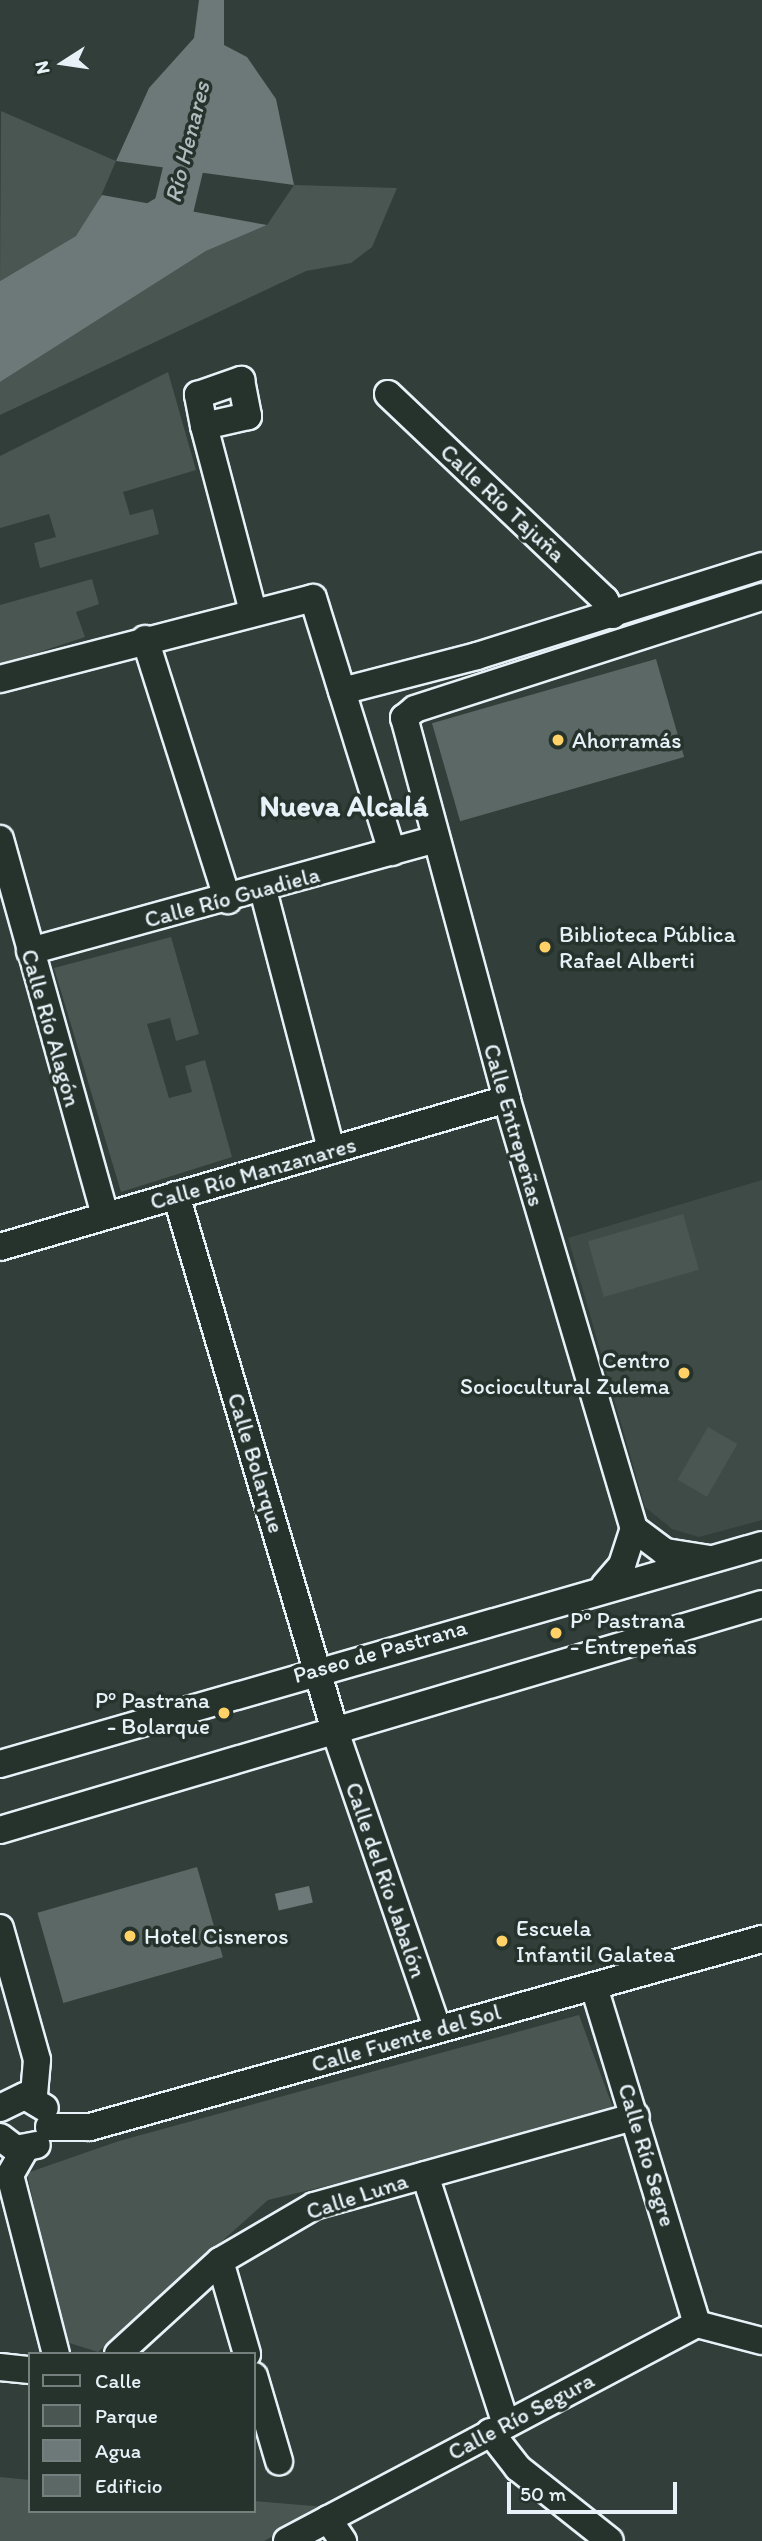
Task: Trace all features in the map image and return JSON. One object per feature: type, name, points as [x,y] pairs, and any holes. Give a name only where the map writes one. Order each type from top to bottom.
[{"type":"street","name":"Calle Río Tajuña","points":[[388,394],[605,600],[613,615]]},
{"type":"street","points":[[204,426],[253,611]]},
{"type":"street","points":[[342,691],[613,615],[762,566]]},
{"type":"street","points":[[707,583],[718,613]]},
{"type":"street","points":[[642,606],[656,636],[762,597]]},
{"type":"street","points":[[0,679],[253,611],[313,598],[392,852]]},
{"type":"street","name":"Calle Entrepeñas","points":[[634,1530],[507,1099],[434,840],[404,718],[415,709],[656,636]]},
{"type":"street","points":[[145,639],[228,900]]},
{"type":"street","name":"Calle Río Alagón","points":[[0,839],[105,1215]]},
{"type":"street","name":"Calle Río Guadiela","points":[[30,951],[228,900],[434,840]]},
{"type":"street","points":[[262,890],[331,1150]]},
{"type":"street","name":"Calle Río Manzanares","points":[[0,1247],[507,1099]]},
{"type":"street","name":"Calle Bolarque","points":[[176,1195],[333,1723]]},
{"type":"street","points":[[604,1586],[622,1565],[634,1530],[665,1552],[710,1559]]},
{"type":"street","name":"Paseo de Pastrana","points":[[6,1757],[604,1586],[762,1545]]},
{"type":"street","points":[[0,1830],[333,1723],[432,1702],[762,1604]]},
{"type":"street","name":"Calle del Río Jabalón","points":[[333,1723],[437,2028]]},
{"type":"street","points":[[0,1928],[37,2060],[34,2098]]},
{"type":"street","name":"Calle Fuente del Sol","points":[[49,2127],[90,2127],[762,1939]]},
{"type":"street","name":"Calle Río Segre","points":[[594,1987],[636,2116],[697,2324]]},
{"type":"street","points":[[0,2107],[16,2096],[34,2098],[47,2110],[49,2127],[41,2143],[25,2149],[10,2175],[55,2352]]},
{"type":"street","name":"Calle Luna","points":[[120,2352],[220,2261],[314,2206],[636,2116]]},
{"type":"street","points":[[0,2137],[25,2149]]},
{"type":"street","points":[[425,2175],[498,2428],[518,2468],[610,2541]]},
{"type":"street","points":[[220,2261],[246,2352]]},
{"type":"street","points":[[697,2324],[762,2341]]},
{"type":"street","name":"Calle Río Segura","points":[[287,2541],[697,2324]]},
{"type":"street","points":[[0,2367],[28,2370]]},
{"type":"street","points":[[256,2383],[279,2461]]},
{"type":"street","points":[[328,2519],[343,2541]]},
{"type":"shaded area","name":"Centro Sociocultural Zulema","points":[[762,1180],[762,1520],[699,1537],[672,1529],[645,1507],[568,1238]]},
{"type":"green space","points":[[1,111],[116,161],[92,217],[76,236],[0,281]]},
{"type":"green space","points":[[294,185],[397,188],[372,247],[351,263],[306,271],[0,415],[0,382],[206,251],[267,225]]},
{"type":"green space","points":[[168,372],[196,470],[123,492],[130,515],[153,509],[159,534],[40,568],[34,543],[56,537],[49,514],[0,528],[0,456]]},
{"type":"green space","points":[[92,579],[99,604],[76,612],[85,637],[0,665],[0,605]]},
{"type":"green space","points":[[171,937],[199,1034],[176,1041],[170,1018],[147,1024],[169,1098],[192,1092],[185,1066],[205,1060],[232,1157],[121,1192],[54,968]]},
{"type":"green space","points":[[683,1214],[699,1270],[604,1297],[588,1241]]},
{"type":"green space","points":[[708,1427],[737,1444],[707,1497],[678,1480]]},
{"type":"green space","points":[[579,2015],[616,2116],[268,2200],[98,2352],[63,2341],[27,2173],[119,2141]]},
{"type":"green space","points":[[0,2477],[28,2480],[28,2513],[256,2513],[256,2501],[325,2507],[264,2541],[0,2541]]},
{"type":"water","points":[[199,0],[224,0],[224,45],[247,57],[276,99],[294,185],[116,161],[149,88],[194,38]]},
{"type":"water","points":[[102,195],[267,225],[206,251],[0,382],[0,281],[76,236]]},
{"type":"water","points":[[309,1886],[313,1903],[279,1910],[275,1894]]},
{"type":"building","name":"Ahorramás","points":[[656,659],[684,757],[460,821],[432,723]]},
{"type":"building","name":"Hotel Cisneros","points":[[197,1867],[223,1957],[63,2003],[37,1913]]},
{"type":"waterway","name":"Río Henares","points":[[125,240],[173,211],[196,115]]},
{"type":"place","name":"Ahorramás","points":[[558,740]]},
{"type":"place","name":"Biblioteca Pública Rafael Alberti","points":[[545,947]]},
{"type":"place","name":"Centro Sociocultural Zulema","points":[[684,1373]]},
{"type":"place","name":"Pº Pastrana - Entrepeñas","points":[[556,1633]]},
{"type":"place","name":"Pº Pastrana - Bolarque","points":[[224,1713]]},
{"type":"place","name":"Hotel Cisneros","points":[[130,1936]]},
{"type":"place","name":"Escuela Infantil Galatea","points":[[502,1941]]},
{"type":"district","name":"Nueva Alcalá","points":[[344,806]]}]
